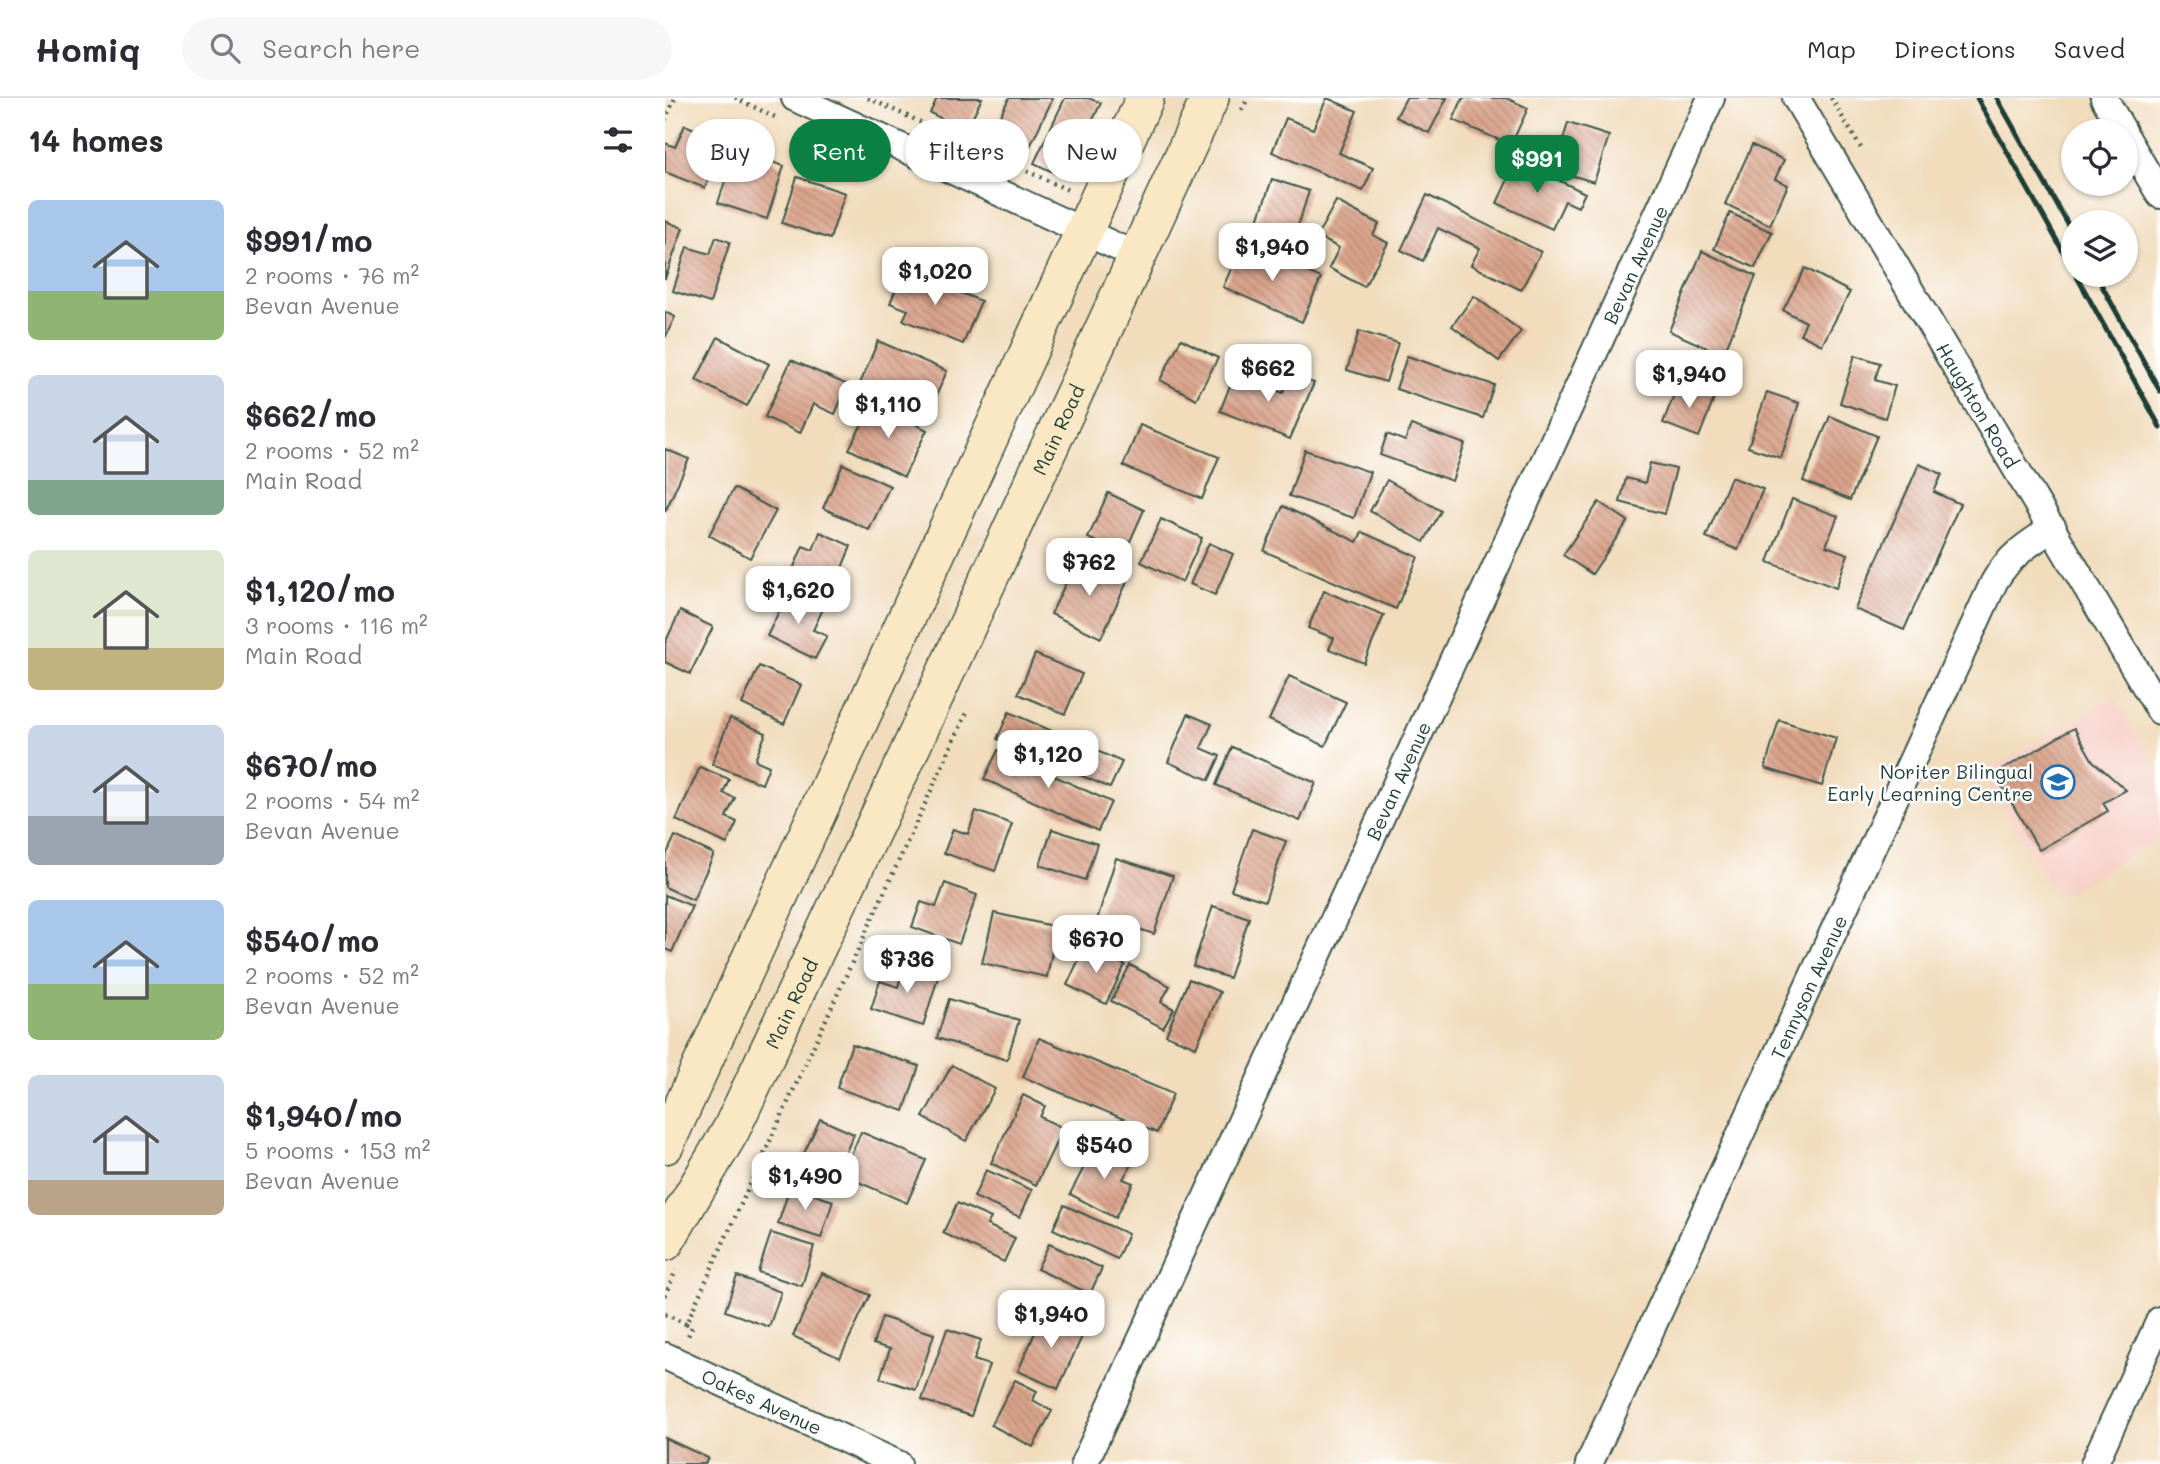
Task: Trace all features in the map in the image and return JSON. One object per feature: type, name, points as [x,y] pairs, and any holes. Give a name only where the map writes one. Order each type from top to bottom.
[{"type":"main road","points":[[665,1145],[1145,98]]},
{"type":"main road","name":"Main Road","points":[[665,1242],[731,1130],[905,761],[1209,98]]},
{"type":"main road","points":[[853,737],[905,761]]},
{"type":"street","points":[[795,98],[1137,256]]},
{"type":"street","name":"Bevan Avenue","points":[[1084,1464],[1711,98]]},
{"type":"street","name":"Haughton Road","points":[[1796,98],[2160,710]]},
{"type":"street","points":[[2104,98],[2116,119]]},
{"type":"street","points":[[2138,157],[2160,195]]},
{"type":"street","name":"Tennyson Avenue","points":[[1589,1464],[1994,582],[2003,566],[2017,553],[2053,528]]},
{"type":"street","points":[[2094,1464],[2160,1320]]},
{"type":"street","name":"Oakes Avenue","points":[[665,1356],[898,1464]]},
{"type":"path","points":[[665,120],[675,98]]},
{"type":"shaded area","points":[[2115,697],[2160,775],[2160,838],[2057,898],[1983,773]]},
{"type":"building","points":[[937,98],[982,98],[972,119],[943,119],[930,113]]},
{"type":"building","points":[[1009,98],[1053,98],[1029,149],[1029,119],[998,119]]},
{"type":"building","points":[[1065,98],[1088,98],[1101,103],[1093,119],[1055,119]]},
{"type":"building","points":[[1327,98],[1357,111],[1339,153],[1373,168],[1363,191],[1272,152],[1286,118],[1313,129]]},
{"type":"building","points":[[1406,98],[1447,98],[1429,133],[1396,117]]},
{"type":"building","points":[[1463,98],[1506,98],[1528,108],[1511,145],[1453,120]]},
{"type":"building","points":[[1568,123],[1609,136],[1594,182],[1554,170]]},
{"type":"building","points":[[686,125],[686,180],[665,172],[665,143],[675,147]]},
{"type":"building","points":[[1043,144],[1043,167],[1034,163]]},
{"type":"building","points":[[1752,145],[1784,160],[1775,179],[1788,185],[1770,225],[1725,204]]},
{"type":"building","points":[[1517,160],[1585,193],[1578,207],[1565,201],[1552,229],[1497,203]]},
{"type":"building","points":[[775,163],[784,166],[767,219],[718,203],[725,182],[775,182]]},
{"type":"building","points":[[1272,179],[1309,191],[1291,248],[1253,235]]},
{"type":"building","points":[[690,182],[708,182],[705,188]]},
{"type":"building","points":[[795,182],[812,182],[845,193],[830,239],[782,223]]},
{"type":"building","points":[[1427,195],[1541,252],[1521,290],[1471,265],[1480,248],[1438,228],[1423,261],[1401,250]]},
{"type":"building","points":[[1336,201],[1379,224],[1373,235],[1388,243],[1364,287],[1329,268],[1339,248],[1317,236]]},
{"type":"building","points":[[1730,213],[1772,232],[1755,268],[1714,249]]},
{"type":"building","points":[[665,221],[683,228],[665,279]]},
{"type":"building","points":[[716,237],[730,242],[710,303],[673,291],[687,247],[710,254]]},
{"type":"building","points":[[1243,243],[1321,278],[1302,322],[1223,287]]},
{"type":"building","points":[[1702,251],[1756,276],[1723,355],[1669,331]]},
{"type":"building","points":[[1805,268],[1850,292],[1822,345],[1800,334],[1806,322],[1783,310]]},
{"type":"building","points":[[904,270],[981,301],[963,344],[903,320],[908,310],[890,303]]},
{"type":"building","points":[[1474,296],[1521,331],[1499,361],[1452,326]]},
{"type":"building","points":[[665,312],[675,317],[665,338]]},
{"type":"building","points":[[1359,331],[1398,343],[1386,382],[1347,370]]},
{"type":"building","points":[[718,337],[769,364],[747,406],[696,380]]},
{"type":"building","points":[[1181,339],[1218,358],[1196,399],[1160,380]]},
{"type":"building","points":[[878,341],[947,371],[928,415],[859,386]]},
{"type":"building","points":[[1855,355],[1880,363],[1875,380],[1895,386],[1885,418],[1840,403]]},
{"type":"building","points":[[1407,356],[1494,385],[1483,418],[1396,389]]},
{"type":"building","points":[[791,360],[848,385],[835,414],[813,404],[800,433],[765,417]]},
{"type":"building","points":[[1235,373],[1283,393],[1290,374],[1314,383],[1290,439],[1220,411]]},
{"type":"building","points":[[1679,382],[1715,396],[1699,437],[1663,423]]},
{"type":"building","points":[[1767,392],[1799,403],[1781,458],[1748,447]]},
{"type":"building","points":[[873,403],[927,430],[904,477],[849,449]]},
{"type":"building","points":[[1830,416],[1877,436],[1850,500],[1803,481]]},
{"type":"building","points":[[1140,425],[1219,457],[1202,499],[1123,466]]},
{"type":"building","points":[[1411,425],[1465,444],[1452,481],[1380,455],[1387,434],[1405,441]]},
{"type":"building","points":[[665,449],[689,459],[665,512]]},
{"type":"building","points":[[1305,450],[1370,472],[1354,518],[1289,496]]},
{"type":"building","points":[[1650,463],[1676,469],[1664,514],[1620,502],[1626,478],[1645,483]]},
{"type":"building","points":[[843,464],[890,486],[869,530],[823,508]]},
{"type":"building","points":[[1919,464],[1942,474],[1934,492],[1960,504],[1904,630],[1855,609]]},
{"type":"building","points":[[1731,477],[1763,489],[1738,550],[1706,537]]},
{"type":"building","points":[[1387,480],[1441,511],[1424,542],[1370,511]]},
{"type":"building","points":[[734,488],[776,511],[750,558],[709,535]]},
{"type":"building","points":[[1108,493],[1144,510],[1124,555],[1088,538]]},
{"type":"building","points":[[1792,499],[1838,516],[1826,546],[1848,554],[1836,588],[1768,562]]},
{"type":"building","points":[[1599,502],[1628,521],[1592,574],[1563,555]]},
{"type":"building","points":[[1283,506],[1357,542],[1362,532],[1418,557],[1396,609],[1264,551]]},
{"type":"building","points":[[1161,519],[1202,538],[1182,582],[1141,562]]},
{"type":"building","points":[[820,532],[851,546],[839,575],[849,579],[841,598],[790,576],[803,546],[813,550]]},
{"type":"building","points":[[1209,543],[1233,554],[1215,595],[1190,584]]},
{"type":"building","points":[[1077,559],[1127,582],[1101,638],[1051,614]]},
{"type":"building","points":[[789,591],[823,609],[813,630],[827,636],[815,659],[767,636]]},
{"type":"building","points":[[1324,591],[1384,615],[1364,663],[1329,649],[1334,638],[1308,628]]},
{"type":"building","points":[[680,611],[713,627],[690,674],[665,662],[665,643]]},
{"type":"building","points":[[1035,654],[1082,674],[1065,714],[1018,694]]},
{"type":"building","points":[[759,666],[801,685],[784,724],[742,704]]},
{"type":"building","points":[[1289,676],[1346,702],[1325,746],[1269,720]]},
{"type":"building","points":[[1009,712],[1122,762],[1110,788],[997,739]]},
{"type":"building","points":[[1188,714],[1212,724],[1201,748],[1220,756],[1209,780],[1168,762]]},
{"type":"building","points":[[730,718],[766,733],[755,760],[769,766],[762,784],[712,764]]},
{"type":"building","points":[[1779,720],[1836,738],[1822,786],[1765,768]]},
{"type":"building","name":"Noriter Bilingual Early Learning Centre","points":[[2074,728],[2093,761],[2126,790],[2103,803],[2108,811],[2039,850],[1995,774]]},
{"type":"building","points":[[1232,747],[1316,783],[1300,821],[1216,785]]},
{"type":"building","points":[[998,750],[1111,802],[1098,831],[984,779]]},
{"type":"building","points":[[700,767],[729,779],[723,793],[735,798],[726,817],[737,822],[727,844],[676,820]]},
{"type":"building","points":[[976,811],[1012,824],[995,871],[944,853],[953,829],[968,834]]},
{"type":"building","points":[[1052,829],[1097,844],[1085,880],[1040,865]]},
{"type":"building","points":[[1252,829],[1286,841],[1265,901],[1231,890]]},
{"type":"building","points":[[675,836],[714,854],[693,900],[665,887],[665,858]]},
{"type":"building","points":[[1116,858],[1173,876],[1154,934],[1123,924],[1118,937],[1094,930]]},
{"type":"building","points":[[945,883],[977,895],[959,944],[912,927],[921,902],[936,907]]},
{"type":"building","points":[[665,895],[692,906],[672,952],[665,949]]},
{"type":"building","points":[[1213,906],[1249,918],[1229,978],[1193,966]]},
{"type":"building","points":[[994,913],[1057,927],[1047,977],[982,963]]},
{"type":"building","points":[[1085,946],[1125,965],[1106,1004],[1067,985]]},
{"type":"building","points":[[905,963],[939,974],[923,1026],[871,1009],[880,981],[898,987]]},
{"type":"building","points":[[1130,965],[1170,986],[1161,1002],[1174,1009],[1163,1028],[1111,1001]]},
{"type":"building","points":[[1189,979],[1220,992],[1196,1047],[1166,1035]]},
{"type":"building","points":[[949,999],[1019,1020],[1007,1060],[937,1038]]},
{"type":"building","points":[[1039,1038],[1173,1094],[1157,1133],[1023,1077]]},
{"type":"building","points":[[852,1044],[919,1066],[904,1111],[837,1088]]},
{"type":"building","points":[[952,1065],[995,1089],[966,1141],[923,1117]]},
{"type":"building","points":[[1023,1095],[1045,1106],[1040,1117],[1063,1128],[1036,1185],[991,1163]]},
{"type":"building","points":[[820,1119],[854,1134],[834,1178],[800,1162]]},
{"type":"building","points":[[861,1132],[926,1160],[907,1203],[842,1175]]},
{"type":"building","points":[[1096,1144],[1132,1163],[1123,1179],[1133,1183],[1115,1218],[1070,1194]]},
{"type":"building","points":[[986,1170],[1032,1190],[1020,1217],[974,1197]]},
{"type":"building","points":[[790,1187],[833,1201],[821,1238],[778,1224]]},
{"type":"building","points":[[957,1203],[991,1218],[987,1225],[1015,1238],[1004,1262],[943,1233]]},
{"type":"building","points":[[1064,1205],[1128,1234],[1117,1259],[1053,1229]]},
{"type":"building","points":[[771,1233],[814,1246],[802,1286],[758,1272]]},
{"type":"building","points":[[1049,1244],[1102,1268],[1090,1294],[1037,1269]]},
{"type":"building","points":[[822,1273],[870,1295],[840,1358],[793,1336]]},
{"type":"building","points":[[737,1276],[781,1292],[769,1327],[725,1311]]},
{"type":"building","points":[[1044,1312],[1085,1330],[1058,1389],[1018,1371]]},
{"type":"building","points":[[882,1317],[934,1334],[916,1390],[880,1378],[890,1349],[873,1344]]},
{"type":"building","points":[[947,1329],[981,1340],[974,1360],[989,1365],[971,1416],[922,1400]]},
{"type":"building","points":[[1015,1380],[1037,1391],[1033,1400],[1052,1411],[1033,1447],[991,1425]]},
{"type":"building","points":[[665,1438],[708,1458],[705,1464],[665,1464]]},
{"type":"railway","points":[[1977,98],[2061,248]]},
{"type":"railway","points":[[1997,98],[2061,212]]},
{"type":"railway","points":[[2083,287],[2160,427]]},
{"type":"railway","points":[[2103,287],[2160,391]]},
{"type":"place","name":"Noriter Bilingual Early Learning Centre","points":[[2058,782]]}]
